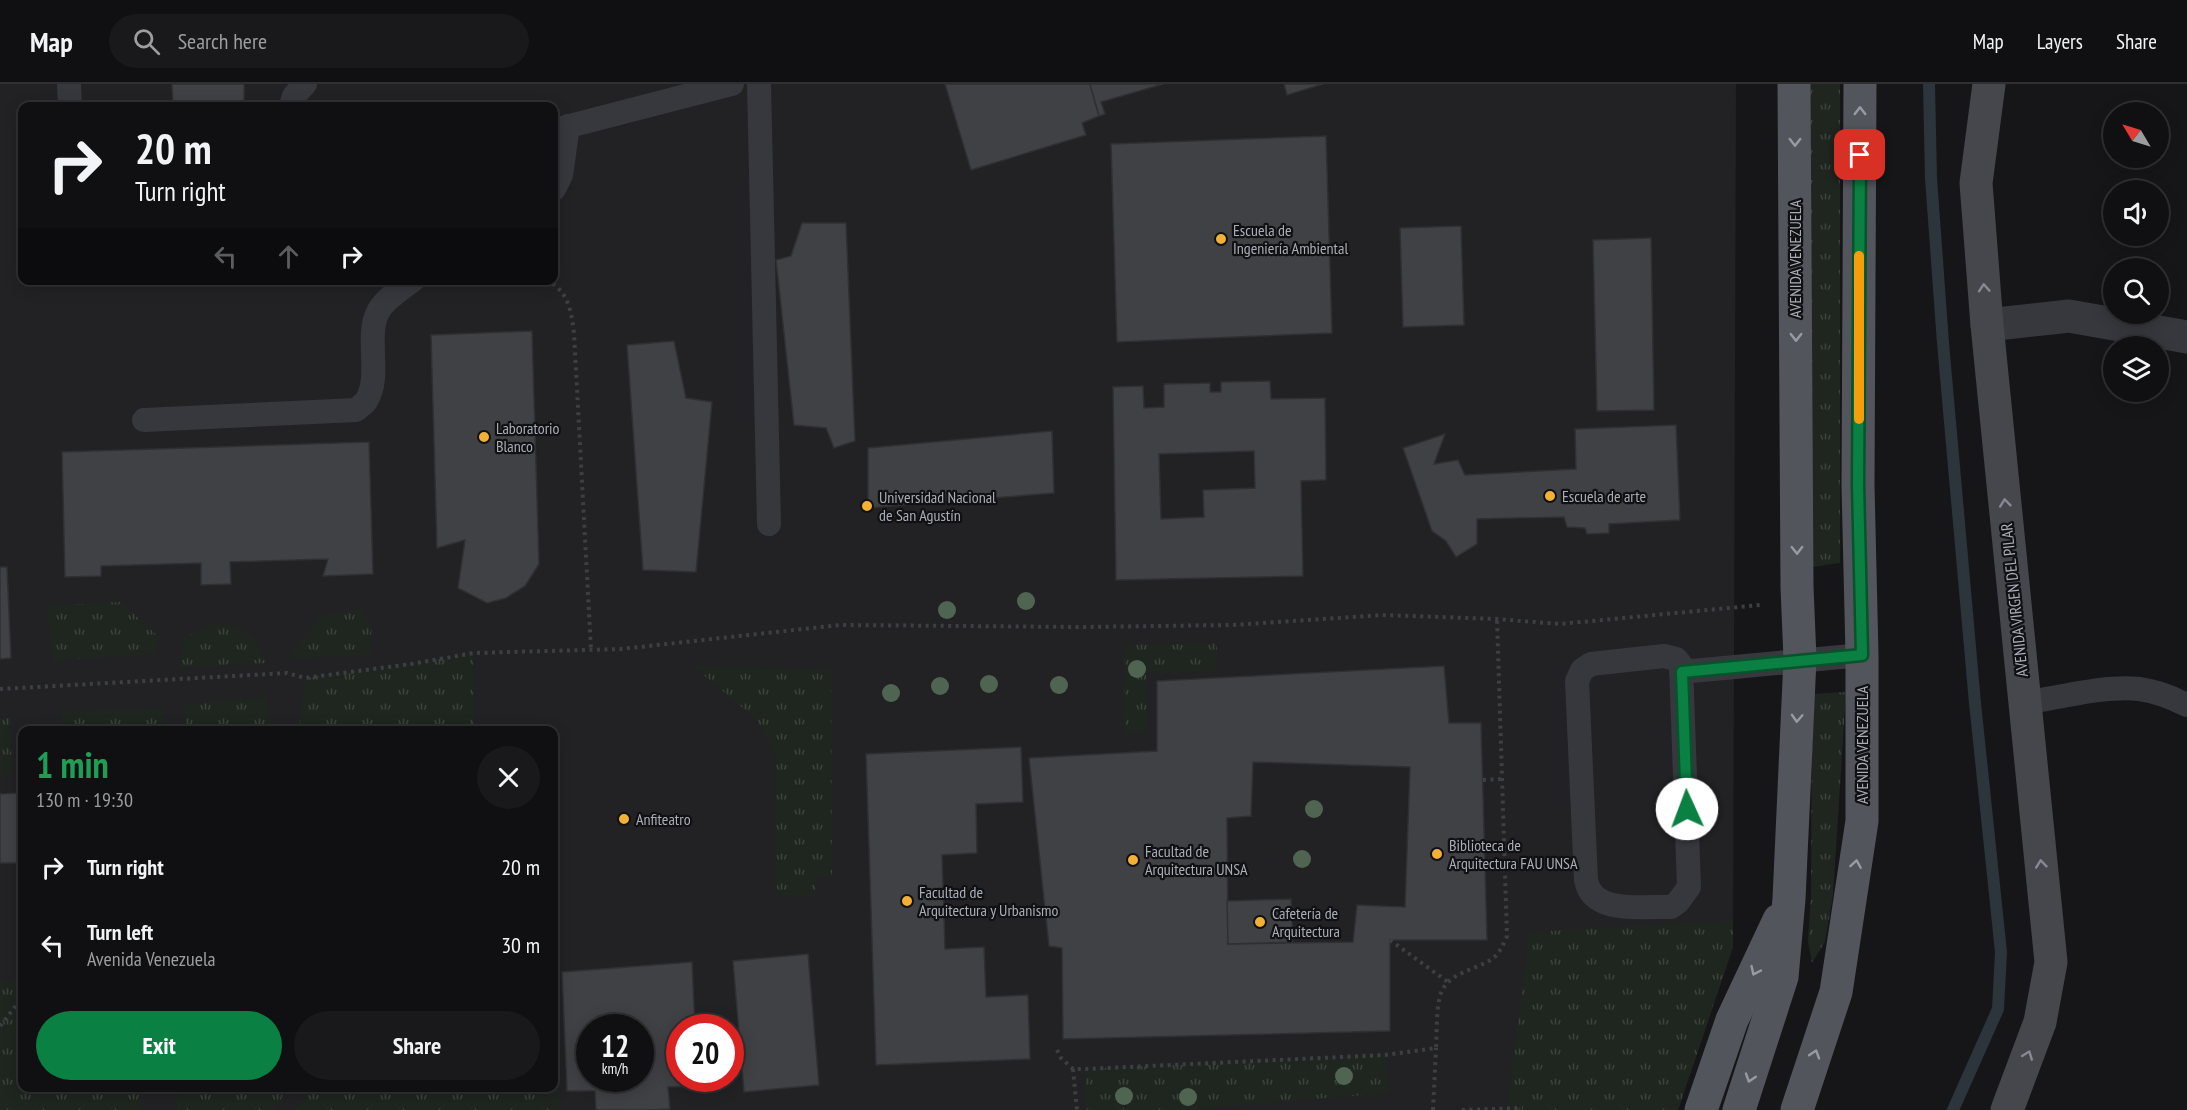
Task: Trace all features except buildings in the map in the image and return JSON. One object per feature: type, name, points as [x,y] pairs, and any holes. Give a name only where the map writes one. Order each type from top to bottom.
[{"type":"main road","name":"AVENIDA VENEZUELA","points":[[1739,1110],[1782,977],[1789,899],[1800,659],[1797,587],[1794,84]]},
{"type":"main road","name":"AVENIDA VENEZUELA","points":[[1797,1110],[1836,992],[1863,821],[1858,485],[1860,84]]},
{"type":"main road","name":"AVENIDA VIRGEN DEL PILAR","points":[[1989,84],[1976,183],[1987,326],[2050,962],[2040,1022],[2007,1110]]},
{"type":"main road","points":[[1701,1110],[1732,1020],[1789,899]]},
{"type":"street","points":[[1987,326],[2069,316],[2187,337]]},
{"type":"lane","points":[[69,84],[70,102]]},
{"type":"lane","points":[[292,102],[294,96],[305,84]]},
{"type":"lane","points":[[558,181],[561,175],[561,128],[732,84]]},
{"type":"lane","points":[[759,84],[769,524]]},
{"type":"lane","points":[[144,420],[356,410],[366,401],[372,387],[374,325],[378,311],[407,285]]},
{"type":"lane","points":[[1682,672],[1800,659],[1862,655]]},
{"type":"lane","points":[[1671,656],[1681,665],[1682,672],[1689,887],[1671,908],[1609,905],[1593,896],[1586,880],[1577,681],[1582,670],[1592,664],[1652,657],[1671,656]]},
{"type":"lane","points":[[2024,703],[2101,691],[2139,689],[2187,705]]},
{"type":"path","points":[[553,285],[564,293],[571,312],[574,333],[591,650]]},
{"type":"path","points":[[0,689],[287,673],[305,678],[474,653],[621,649],[840,625],[1083,627],[1233,625],[1382,615],[1497,619],[1560,624],[1767,604]]},
{"type":"path","points":[[1433,1110],[1440,996],[1448,982],[1463,972],[1491,960],[1501,950],[1507,936],[1497,619]]},
{"type":"path","points":[[1483,780],[1502,779]]},
{"type":"path","points":[[1390,940],[1448,982]]},
{"type":"path","points":[[0,1026],[18,1003]]},
{"type":"path","points":[[1057,1050],[1060,1058],[1073,1069],[1385,1055],[1436,1048]]},
{"type":"path","points":[[1073,1069],[1077,1110]]},
{"type":"path","points":[[1462,1110],[1523,1108]]},
{"type":"shaded area","name":"Universidad Nacional de San Agustín","points":[[0,84],[1736,84],[1733,947],[1678,1110],[0,1110]]},
{"type":"green space","points":[[1809,84],[1840,84],[1840,563],[1813,567]]},
{"type":"green space","points":[[121,602],[160,638],[154,653],[53,661],[48,606]]},
{"type":"green space","points":[[363,609],[372,626],[369,655],[289,658],[320,617]]},
{"type":"green space","points":[[216,624],[243,630],[258,646],[266,663],[180,667],[184,637]]},
{"type":"green space","points":[[1217,643],[1217,671],[1146,673],[1147,732],[1125,733],[1124,645]]},
{"type":"green space","points":[[474,653],[474,726],[299,726],[305,678]]},
{"type":"green space","points":[[693,666],[831,670],[832,877],[817,877],[814,897],[777,895],[775,752],[756,719]]},
{"type":"green space","points":[[1846,692],[1833,895],[1825,942],[1812,963],[1808,942],[1811,896],[1812,694]]},
{"type":"green space","points":[[267,697],[270,726],[187,726],[184,705]]},
{"type":"green space","points":[[163,709],[164,726],[63,726],[62,712]]},
{"type":"green space","points":[[0,718],[10,718],[12,774],[0,775]]},
{"type":"green space","points":[[1733,921],[1733,947],[1678,1110],[1507,1110],[1530,932]]},
{"type":"green space","points":[[18,979],[18,1092],[144,1092],[139,1110],[0,1110],[0,982]]},
{"type":"green space","points":[[1385,1055],[1389,1093],[1178,1110],[1085,1110],[1085,1069]]},
{"type":"green space","points":[[558,1079],[559,1110],[296,1110],[309,1092],[558,1092]]},
{"type":"green space","points":[[177,1092],[284,1092],[275,1110],[177,1110]]},
{"type":"waterway","points":[[1929,84],[1931,178],[1943,343],[1975,703],[2001,952],[1998,1009],[1953,1110]]},
{"type":"slow traffic","points":[[1859,256],[1859,419]]},
{"type":"place","name":"Escuela de Ingeniería Ambiental","points":[[1221,239]]},
{"type":"place","name":"Laboratorio Blanco","points":[[484,437]]},
{"type":"place","name":"Escuela de arte","points":[[1550,496]]},
{"type":"place","name":"Universidad Nacional de San Agustín","points":[[867,506]]},
{"type":"place","name":"Anfiteatro","points":[[624,819]]},
{"type":"place","name":"Biblioteca de Arquitectura FAU UNSA","points":[[1437,854]]},
{"type":"place","name":"Facultad de Arquitectura UNSA","points":[[1133,860]]},
{"type":"place","name":"Facultad de Arquitectura y Urbanismo","points":[[907,901]]},
{"type":"place","name":"Cafetería de Arquitectura","points":[[1260,922]]},
{"type":"route","points":[[1687,809],[1682,672],[1800,659],[1862,655],[1858,485],[1860,155]]}]
